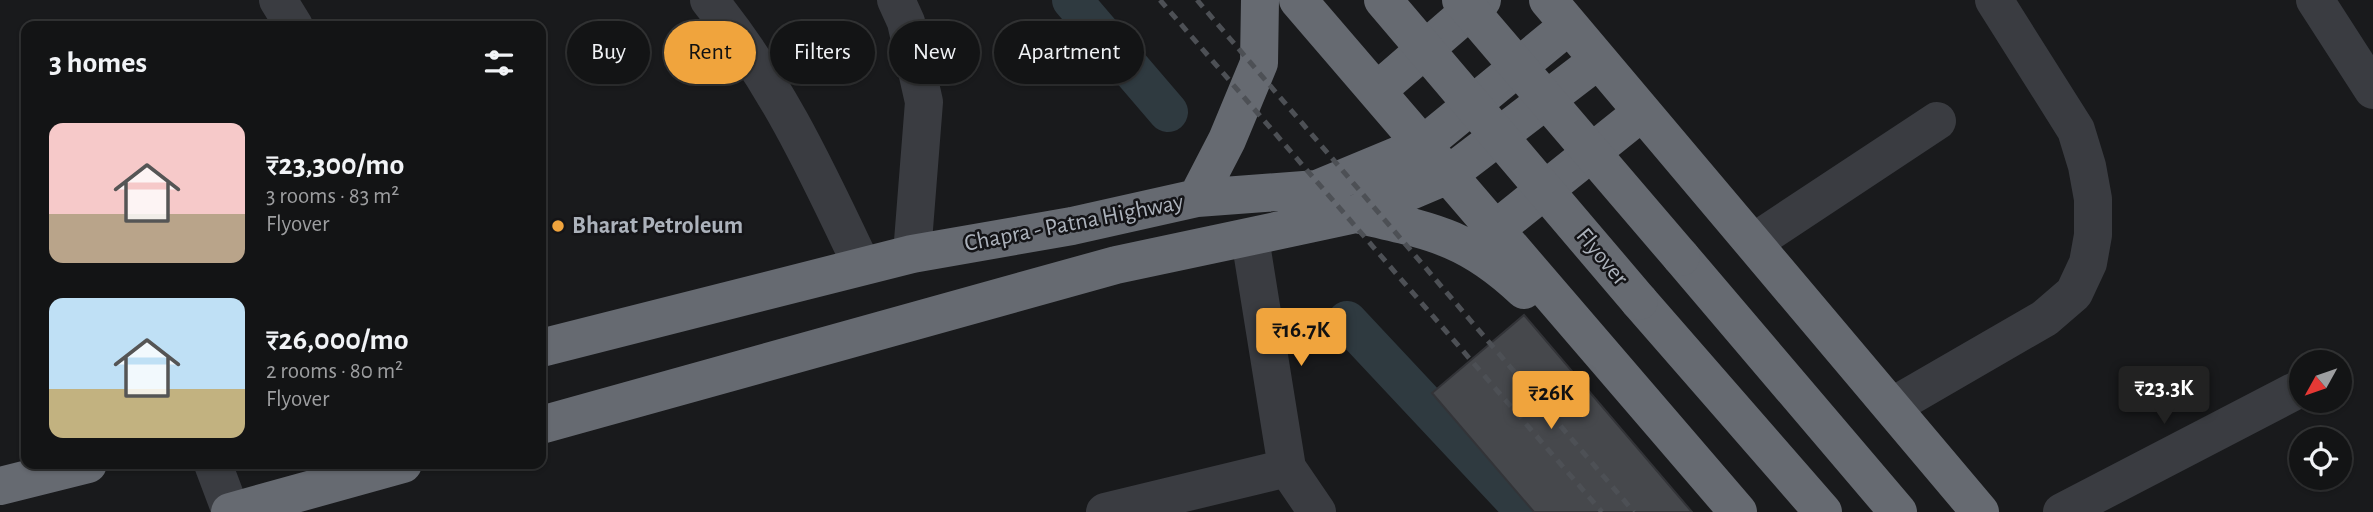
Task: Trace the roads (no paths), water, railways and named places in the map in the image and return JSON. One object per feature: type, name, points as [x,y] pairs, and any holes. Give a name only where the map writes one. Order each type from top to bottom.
[{"type":"highway","points":[[1197,198],[1227,141],[1259,63],[1259,0]]},
{"type":"highway","points":[[1298,0],[1423,145],[1460,167],[1496,229],[1738,512]]},
{"type":"highway","name":"Flyover","points":[[1383,0],[1823,512]]},
{"type":"highway","points":[[1461,0],[1898,512]]},
{"type":"highway","points":[[1378,90],[1482,0]]},
{"type":"highway","name":"Chapra - Patna Highway","points":[[546,347],[912,254],[1072,226],[1197,198],[1317,189],[1423,145],[1558,13]]},
{"type":"highway","points":[[1558,13],[1980,512]]},
{"type":"highway","name":"Chapra - Patna Highway","points":[[546,424],[1116,265],[1356,214],[1460,167],[1597,61]]},
{"type":"highway","points":[[1496,229],[1642,112]]},
{"type":"highway","points":[[1356,214],[1439,233],[1500,268],[1653,411]]},
{"type":"highway","points":[[0,486],[68,469]]},
{"type":"highway","points":[[230,512],[385,469]]},
{"type":"street","points":[[278,0],[291,21]]},
{"type":"street","points":[[709,0],[735,32],[776,92],[812,159],[862,266]]},
{"type":"street","points":[[896,0],[906,22],[924,102],[912,254]]},
{"type":"street","points":[[1893,407],[2045,318],[2074,293],[2088,263],[2093,236],[2093,199],[2076,130],[1993,0]]},
{"type":"street","points":[[2315,0],[2373,90]]},
{"type":"street","points":[[1754,242],[1937,121]]},
{"type":"street","points":[[1250,238],[1287,468],[1317,512]]},
{"type":"street","points":[[2062,512],[2289,394]]},
{"type":"street","points":[[1105,512],[1287,468]]},
{"type":"street","points":[[215,469],[230,512]]},
{"type":"waterway","points":[[1072,0],[1168,112]]},
{"type":"waterway","points":[[1347,321],[1526,512]]},
{"type":"railway","points":[[1160,0],[1602,512]]},
{"type":"railway","points":[[1197,0],[1634,512]]},
{"type":"place","name":"Bharat Petroleum","points":[[558,226]]}]
